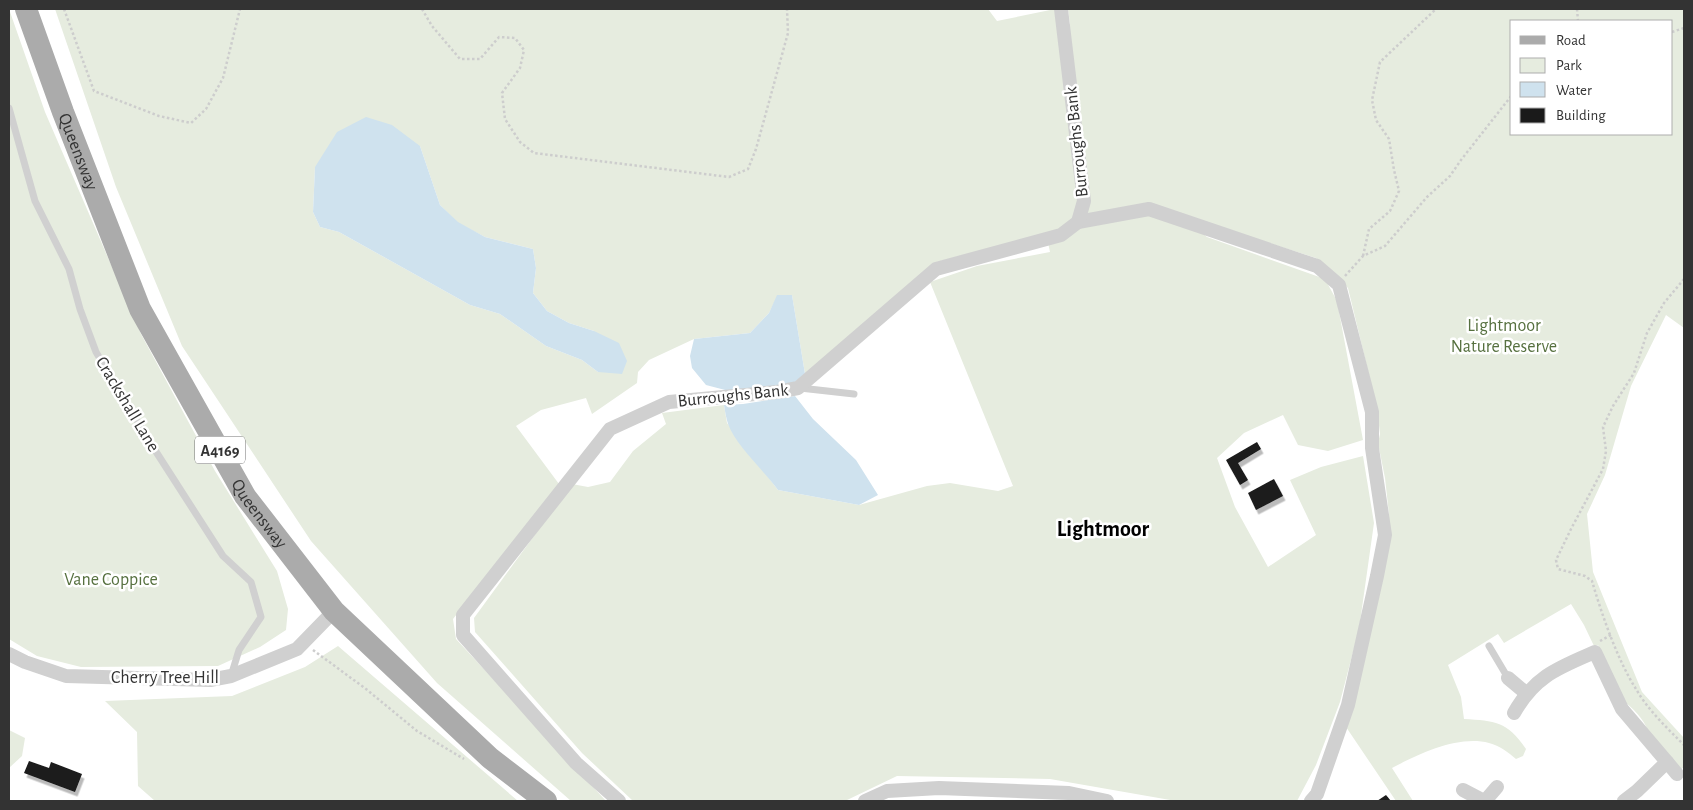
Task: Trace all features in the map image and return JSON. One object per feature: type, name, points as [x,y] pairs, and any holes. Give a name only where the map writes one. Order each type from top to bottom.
[{"type":"main road","name":"Queensway","points":[[26,9],[63,112],[140,309],[245,496],[334,611],[490,758],[546,801]]},
{"type":"street","name":"Burroughs Bank","points":[[619,801],[576,763],[463,635],[463,615],[610,429],[669,402],[778,392],[798,388],[936,270],[1061,234],[1078,222],[1084,201],[1060,9]]},
{"type":"street","points":[[1078,222],[1149,209],[1317,266],[1338,285],[1372,412],[1372,448],[1385,535],[1348,705],[1317,794],[1312,801]]},
{"type":"street","name":"Cherry Tree Hill","points":[[9,654],[25,662],[66,676],[210,680],[231,676],[297,649],[334,611]]},
{"type":"street","points":[[1514,713],[1526,693],[1554,670],[1595,652],[1622,709],[1681,776]]},
{"type":"street","points":[[1508,678],[1526,693]]},
{"type":"street","points":[[1624,801],[1667,762]]},
{"type":"street","points":[[1463,790],[1485,801],[1497,786]]},
{"type":"street","points":[[865,801],[887,791],[939,788],[1068,793],[1108,801]]},
{"type":"lane","name":"Crackshall Lane","points":[[9,108],[35,201],[69,269],[80,309],[96,352],[153,447],[223,556],[251,582],[261,616],[239,650],[231,676]]},
{"type":"lane","points":[[798,388],[854,394]]},
{"type":"lane","points":[[1488,646],[1508,678]]},
{"type":"path","points":[[64,9],[94,91],[159,116],[191,122],[206,109],[223,78],[240,9]]},
{"type":"path","points":[[422,9],[432,26],[460,59],[480,58],[499,37],[514,38],[524,50],[520,68],[502,93],[505,119],[520,142],[534,153],[729,177],[748,169],[756,150],[788,33],[787,9]]},
{"type":"path","points":[[1363,256],[1369,229],[1390,211],[1399,191],[1389,138],[1376,120],[1372,100],[1380,62],[1436,9]]},
{"type":"path","points":[[1338,285],[1363,256],[1385,246],[1427,197],[1450,176],[1510,98]]},
{"type":"path","points":[[1684,279],[1664,304],[1647,333],[1634,373],[1613,406],[1603,427],[1606,451],[1603,469],[1556,560],[1558,569],[1584,576],[1592,581],[1601,612],[1622,663],[1636,690],[1649,708],[1684,745]]},
{"type":"path","points":[[303,643],[366,689],[417,731],[468,762]]},
{"type":"green space","name":"Vane Coppice","points":[[9,9],[45,112],[141,334],[215,471],[277,571],[288,609],[286,630],[260,647],[218,666],[81,667],[37,656],[9,639]]},
{"type":"green space","name":"Lightmoor Nature Reserve","points":[[55,9],[988,9],[997,21],[1055,9],[1058,34],[1070,24],[1068,9],[1684,9],[1684,328],[1666,315],[1631,386],[1605,475],[1587,514],[1593,572],[1642,692],[1684,738],[1684,767],[1680,770],[1648,731],[1644,722],[1621,699],[1598,645],[1594,646],[1571,604],[1504,643],[1498,634],[1448,665],[1461,697],[1464,719],[1500,724],[1513,733],[1526,749],[1523,756],[1516,759],[1497,746],[1477,741],[1439,747],[1392,768],[1413,801],[1396,801],[1344,724],[1389,514],[1385,478],[1378,443],[1380,434],[1377,408],[1348,288],[1316,258],[1197,220],[1188,220],[1207,237],[1325,279],[1337,301],[1363,440],[1328,451],[1298,445],[1283,415],[1244,433],[1217,458],[1235,507],[1268,567],[1316,535],[1290,480],[1321,467],[1363,456],[1374,523],[1359,629],[1340,702],[1316,765],[1297,801],[1176,801],[1050,779],[897,776],[845,801],[633,801],[582,753],[475,632],[474,618],[572,484],[588,487],[610,482],[633,451],[666,424],[662,413],[724,405],[727,423],[778,490],[859,505],[927,486],[950,483],[998,491],[1013,486],[930,282],[977,266],[1050,252],[1046,233],[937,262],[805,374],[792,295],[778,295],[769,313],[750,333],[694,339],[649,360],[638,372],[637,383],[592,414],[586,398],[541,410],[516,426],[559,484],[453,619],[456,639],[606,801],[571,801],[437,683],[311,541],[182,346],[116,187]],"holes":[[[420,146],[440,205],[458,223],[485,237],[533,249],[536,268],[533,293],[547,311],[569,323],[594,331],[598,372],[582,360],[546,346],[500,314],[470,305],[339,232],[320,227],[313,212],[315,167]]]},
{"type":"green space","points":[[338,646],[518,801],[155,801],[138,786],[137,732],[105,701],[232,696],[305,667]]},
{"type":"green space","points":[[9,730],[25,738],[22,756],[9,768]]},
{"type":"water","points":[[366,117],[392,125],[420,146],[440,205],[458,222],[485,237],[533,249],[536,268],[533,293],[547,311],[569,323],[594,331],[619,343],[627,361],[622,374],[598,372],[582,360],[546,346],[500,314],[470,305],[339,232],[320,227],[313,212],[315,167],[337,132]]},
{"type":"water","points":[[777,295],[792,295],[805,374],[795,382],[784,386],[729,391],[706,385],[692,368],[690,356],[694,339],[750,333],[769,313]]},
{"type":"water","points":[[795,396],[813,419],[856,460],[878,495],[859,505],[778,490],[750,457],[737,440],[727,422],[724,405]]},
{"type":"building","points":[[1257,442],[1261,449],[1238,463],[1248,480],[1240,485],[1226,460]]},
{"type":"building","points":[[1274,479],[1283,496],[1256,510],[1248,493]]},
{"type":"building","points":[[29,761],[49,768],[51,762],[82,774],[75,792],[24,773]]},
{"type":"building","points":[[1386,795],[1391,801],[1377,801]]},
{"type":"district","name":"Lightmoor","points":[[1103,528]]}]
